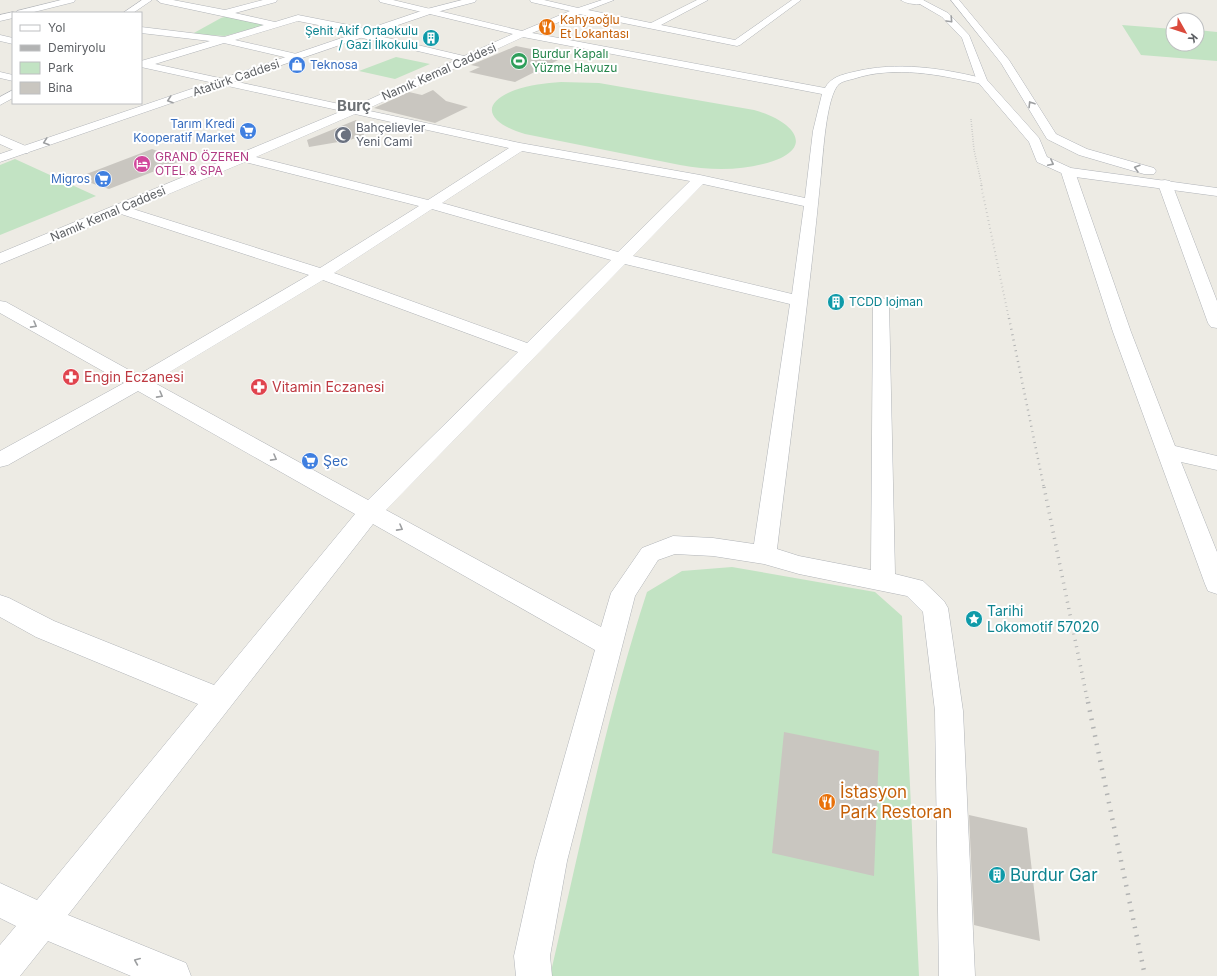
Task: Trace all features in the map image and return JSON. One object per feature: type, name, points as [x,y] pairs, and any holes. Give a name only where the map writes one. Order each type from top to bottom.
[{"type":"street","points":[[37,0],[57,4]]},
{"type":"street","points":[[24,12],[71,0]]},
{"type":"street","points":[[129,12],[148,0]]},
{"type":"street","points":[[161,0],[276,25]]},
{"type":"street","points":[[211,20],[226,13],[273,0]]},
{"type":"street","points":[[382,0],[524,34],[827,92]]},
{"type":"street","name":"Atatürk Caddesi","points":[[0,158],[430,12],[472,0]]},
{"type":"street","points":[[534,0],[578,11],[737,43],[797,0]]},
{"type":"street","name":"Namık Kemal Caddesi","points":[[0,259],[353,110],[465,59],[578,11],[610,0]]},
{"type":"street","points":[[652,26],[704,0]]},
{"type":"street","points":[[904,0],[949,2],[1005,62],[1051,136],[1083,152],[1142,170],[1217,183]]},
{"type":"street","points":[[919,1],[946,15],[966,37],[982,81],[1035,141],[1042,159],[1068,172],[1217,192]]},
{"type":"street","points":[[0,18],[12,15]]},
{"type":"street","points":[[142,64],[298,18],[465,59]]},
{"type":"street","points":[[183,34],[197,27]]},
{"type":"street","points":[[142,30],[223,40],[297,57]]},
{"type":"street","points":[[0,38],[12,41]]},
{"type":"street","points":[[142,64],[520,147],[700,179],[812,204]]},
{"type":"street","points":[[764,555],[812,204],[818,144],[827,92],[835,82],[859,73],[882,70],[942,72],[982,81]]},
{"type":"street","points":[[0,75],[12,78]]},
{"type":"street","points":[[0,102],[12,94]]},
{"type":"street","points":[[0,139],[24,150]]},
{"type":"street","points":[[0,460],[138,383],[322,274],[520,147]]},
{"type":"street","points":[[1068,172],[1077,164],[1083,152]]},
{"type":"street","points":[[242,157],[429,204],[621,258],[798,301]]},
{"type":"street","points":[[1068,172],[1122,332],[1217,584]]},
{"type":"street","points":[[0,973],[370,512],[700,179]]},
{"type":"street","points":[[1165,184],[1217,323]]},
{"type":"street","points":[[120,208],[322,274],[530,350]]},
{"type":"street","points":[[881,303],[883,582]]},
{"type":"street","points":[[0,306],[608,644]]},
{"type":"street","points":[[1167,451],[1217,463]]},
{"type":"street","points":[[534,976],[532,956],[551,861],[622,593],[650,554],[673,545],[713,548],[764,555],[799,565],[914,588],[935,608],[949,711],[957,976]]},
{"type":"street","points":[[0,605],[45,630],[219,700]]},
{"type":"street","points":[[0,900],[42,921],[173,976]]},
{"type":"green space","points":[[228,16],[263,24],[262,26],[225,36],[192,34],[221,18]]},
{"type":"green space","points":[[1122,25],[1165,28],[1165,52],[1205,52],[1205,31],[1217,32],[1217,61],[1141,55]]},
{"type":"green space","points":[[396,57],[430,64],[395,79],[359,71]]},
{"type":"green space","points":[[561,82],[599,83],[754,110],[781,121],[790,128],[795,136],[796,144],[791,151],[780,158],[763,164],[732,169],[701,168],[525,134],[505,126],[493,115],[492,109],[495,102],[502,96],[515,90],[538,84]]},
{"type":"green space","points":[[15,159],[96,196],[0,235],[0,165]]},
{"type":"green space","points":[[732,567],[875,592],[902,616],[919,976],[550,976],[606,734],[632,639],[647,592],[682,571]]},
{"type":"building","name":"Burdur Kapalı Yüzme Havuzu","points":[[516,46],[566,56],[515,82],[469,72],[480,67],[471,65]]},
{"type":"building","points":[[433,90],[446,101],[468,107],[435,123],[374,108],[409,92],[422,95]]},
{"type":"building","points":[[356,120],[364,135],[350,140],[309,147],[307,140]]},
{"type":"building","name":"GRAND ÖZEREN OTEL & SPA","points":[[152,149],[183,160],[109,189],[76,178]]},
{"type":"building","name":"İstasyon Park Restoran","points":[[784,732],[879,751],[874,876],[772,853]]},
{"type":"building","name":"Burdur Gar","points":[[969,815],[1027,828],[1040,941],[974,925]]},
{"type":"railway","points":[[971,119],[974,150],[982,186]]},
{"type":"railway","points":[[981,185],[1009,319]]},
{"type":"railway","points":[[1009,318],[1044,488]]},
{"type":"railway","points":[[1044,487],[1088,703]]},
{"type":"railway","points":[[1088,702],[1145,976]]},
{"type":"place","name":"Kahyaoğlu Et Lokantası","points":[[547,27]]},
{"type":"place","name":"Şehit Akif Ortaokulu / Gazi İlkokulu","points":[[431,38]]},
{"type":"place","name":"Burdur Kapalı Yüzme Havuzu","points":[[519,61]]},
{"type":"place","name":"Teknosa","points":[[297,65]]},
{"type":"place","name":"Tarım Kredi Kooperatif Market","points":[[248,131]]},
{"type":"place","name":"Bahçelievler Yeni Cami","points":[[343,135]]},
{"type":"place","name":"GRAND ÖZEREN OTEL & SPA","points":[[142,164]]},
{"type":"place","name":"Migros","points":[[103,179]]},
{"type":"place","name":"TCDD lojman","points":[[836,302]]},
{"type":"place","name":"Engin Eczanesi","points":[[71,377]]},
{"type":"place","name":"Vitamin Eczanesi","points":[[259,387]]},
{"type":"place","name":"Şec","points":[[310,461]]},
{"type":"place","name":"Tarihi Lokomotif 57020","points":[[974,619]]},
{"type":"place","name":"İstasyon Park Restoran","points":[[827,802]]},
{"type":"place","name":"Burdur Gar","points":[[997,875]]},
{"type":"district","name":"Burç","points":[[354,106]]}]
